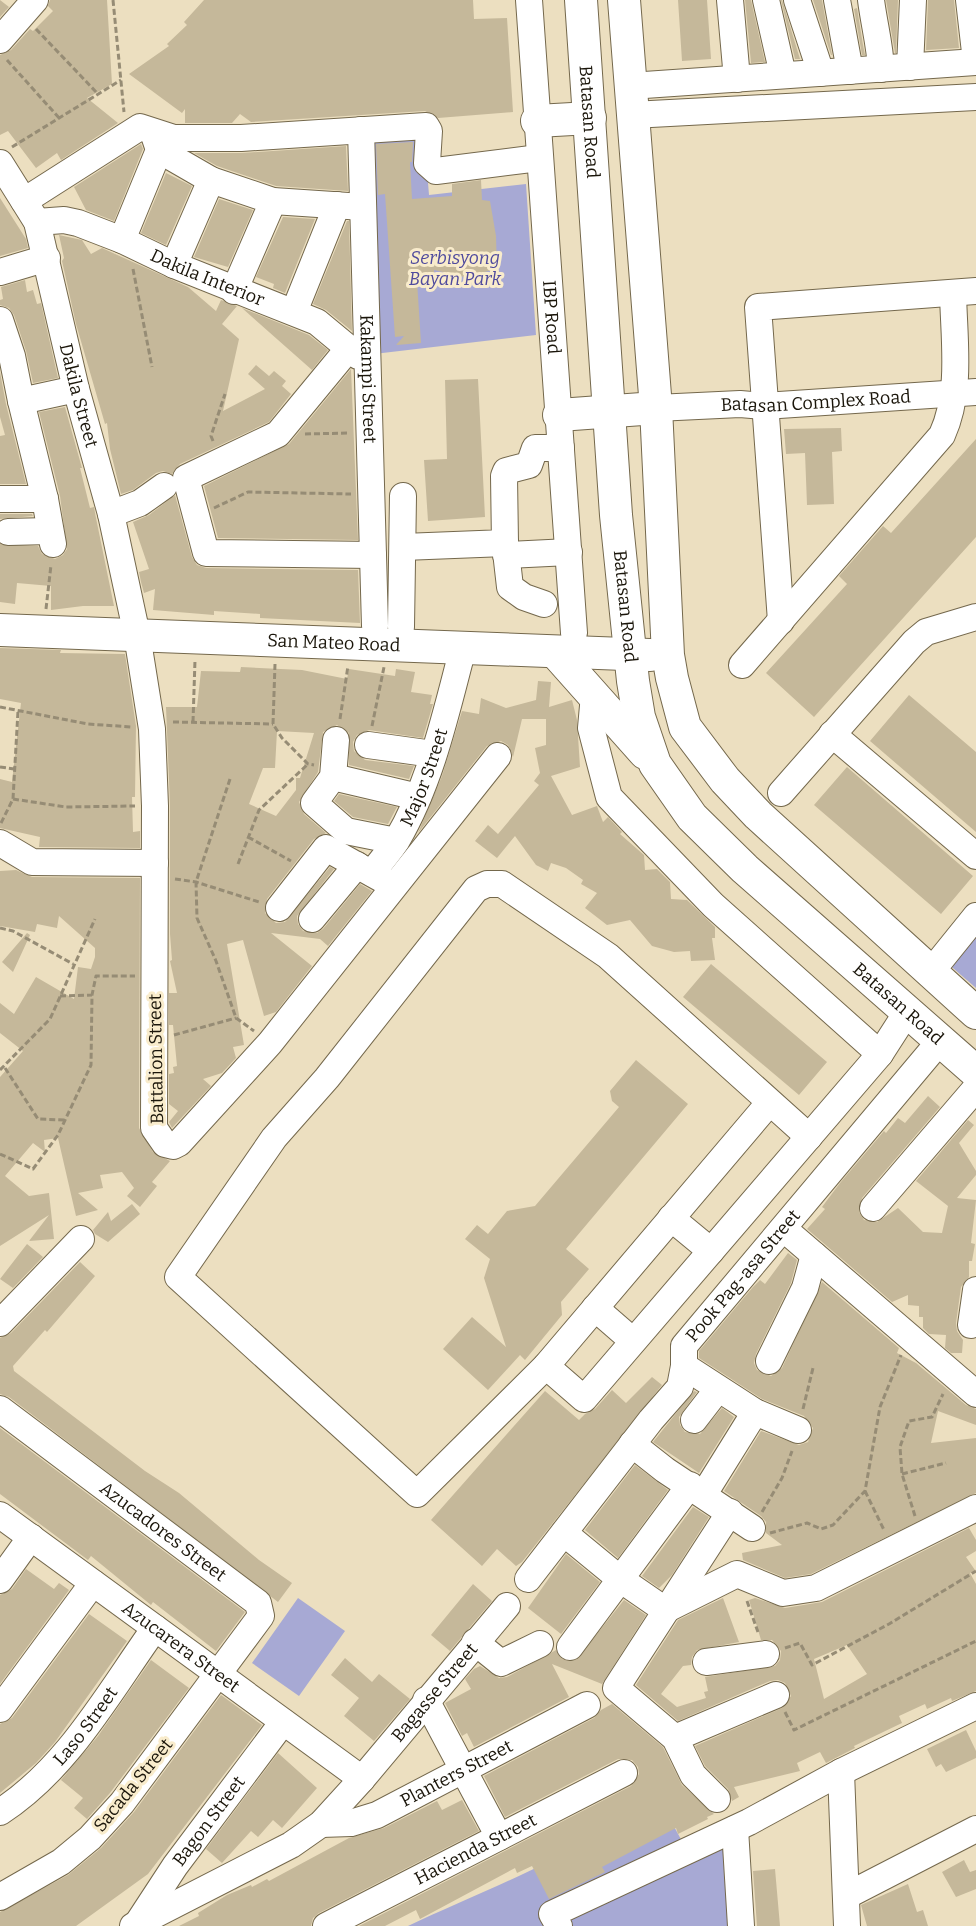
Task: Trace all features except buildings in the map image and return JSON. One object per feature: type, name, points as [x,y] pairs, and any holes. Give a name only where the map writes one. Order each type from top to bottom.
[{"type":"main road","name":"Batasan Road","points":[[581,0],[604,353],[626,369],[627,395],[634,409],[668,644],[685,727],[725,780],[758,815],[976,1013]]},
{"type":"main road","name":"Batasan Road","points":[[624,0],[631,101],[634,409],[629,646],[639,717],[655,764],[692,816],[745,869],[976,1072]]},
{"type":"main road","points":[[587,74],[601,97],[612,108],[631,101]]},
{"type":"main road","points":[[537,121],[590,118]]},
{"type":"main road","points":[[559,414],[634,409]]},
{"type":"main road","name":"San Mateo Road","points":[[0,609],[45,611],[196,637],[276,640],[379,635],[463,648],[565,643]]},
{"type":"main road","name":"San Mateo Road","points":[[0,630],[135,625],[629,646],[668,644]]},
{"type":"main road","points":[[565,643],[594,695],[655,764]]},
{"type":"main road","points":[[907,1012],[930,973]]},
{"type":"street","name":"IBP Road","points":[[528,0],[569,552],[565,643]]},
{"type":"street","points":[[730,0],[737,79]]},
{"type":"street","points":[[766,0],[783,75]]},
{"type":"street","points":[[797,0],[821,73]]},
{"type":"street","points":[[837,0],[850,71]]},
{"type":"street","points":[[871,0],[875,32],[880,41],[881,69]]},
{"type":"street","points":[[910,67],[913,0]]},
{"type":"street","points":[[631,101],[737,79],[976,62],[969,0]]},
{"type":"street","points":[[0,40],[29,5]]},
{"type":"street","points":[[631,101],[976,97]]},
{"type":"street","points":[[30,211],[151,136],[241,138],[426,126],[429,131],[428,163],[435,171],[539,158]]},
{"type":"street","name":"Kakampi Street","points":[[361,130],[363,207],[359,352],[369,433],[373,555],[379,635]]},
{"type":"street","points":[[151,136],[211,180],[273,201],[363,207]]},
{"type":"street","points":[[125,241],[151,136]]},
{"type":"street","name":"Dakila Street","points":[[4,156],[30,211],[47,258],[76,389],[111,514],[135,625]]},
{"type":"street","points":[[174,265],[211,180]]},
{"type":"street","points":[[234,291],[273,201]]},
{"type":"street","points":[[294,312],[337,205]]},
{"type":"street","name":"Dakila Interior","points":[[30,211],[78,223],[125,241],[234,291],[294,312],[317,322],[359,352]]},
{"type":"street","points":[[0,272],[47,258]]},
{"type":"street","points":[[809,302],[808,285],[976,273]]},
{"type":"street","points":[[742,665],[781,621],[942,435],[951,415],[966,393],[964,292],[758,307],[781,621]]},
{"type":"street","points":[[0,320],[12,356],[45,499],[51,538],[8,532]]},
{"type":"street","points":[[359,352],[278,434],[186,478],[198,515],[206,553],[373,555]]},
{"type":"street","points":[[21,401],[76,389]]},
{"type":"street","name":"Batasan Complex Road","points":[[634,409],[740,404],[764,406],[966,393]]},
{"type":"street","points":[[544,604],[524,597],[510,588],[505,549],[504,476],[506,471],[529,465],[535,448],[561,448]]},
{"type":"street","points":[[111,514],[140,503],[164,486]]},
{"type":"street","points":[[379,635],[403,547],[403,496]]},
{"type":"street","points":[[0,499],[45,499]]},
{"type":"street","points":[[403,547],[569,552]]},
{"type":"street","points":[[781,793],[926,632],[976,617]]},
{"type":"street","name":"Battalion Street","points":[[135,625],[151,726],[155,806],[154,1128],[165,1144],[173,1146],[179,1143],[270,1043],[498,756]]},
{"type":"street","name":"Major Street","points":[[312,919],[396,841],[418,797],[433,754],[463,648]]},
{"type":"street","points":[[594,695],[591,728],[609,797],[713,905],[880,1054]]},
{"type":"street","points":[[832,734],[976,856]]},
{"type":"street","points":[[336,740],[333,773],[314,803],[346,831],[396,841]]},
{"type":"street","points":[[368,745],[433,754]]},
{"type":"street","points":[[333,773],[418,797]]},
{"type":"street","points":[[0,843],[32,862],[155,870]]},
{"type":"street","points":[[279,909],[327,848],[395,887]]},
{"type":"street","points":[[770,1102],[546,1366],[417,1494],[178,1277],[274,1138],[327,1078],[476,889],[487,884],[502,884],[608,956],[809,1137]]},
{"type":"street","points":[[930,973],[976,916]]},
{"type":"street","points":[[546,1366],[584,1399],[880,1054],[907,1012]]},
{"type":"street","name":"Pook Pag-asa Street","points":[[528,1579],[632,1444],[680,1387],[684,1366],[684,1346],[940,1041]]},
{"type":"street","points":[[873,1208],[976,1088]]},
{"type":"street","points":[[671,1218],[711,1251]]},
{"type":"street","points":[[784,1229],[976,1394]]},
{"type":"street","points":[[3,1314],[81,1239]]},
{"type":"street","points":[[769,1361],[805,1288],[814,1255]]},
{"type":"street","points":[[971,1325],[976,1290]]},
{"type":"street","points":[[595,1308],[633,1341]]},
{"type":"street","points":[[684,1366],[755,1412],[798,1430]]},
{"type":"street","points":[[694,1420],[718,1389]]},
{"type":"street","name":"Azucadores Street","points":[[0,1409],[258,1603],[261,1616],[220,1675]]},
{"type":"street","points":[[570,1647],[620,1579],[697,1490],[755,1412]]},
{"type":"street","points":[[632,1444],[760,1531]]},
{"type":"street","points":[[665,1610],[737,1574],[783,1593],[816,1588],[893,1547],[976,1508]]},
{"type":"street","points":[[717,1799],[693,1775],[675,1738],[616,1688],[730,1512]]},
{"type":"street","name":"Azucarera Street","points":[[0,1515],[362,1779]]},
{"type":"street","points":[[564,1533],[620,1579],[665,1610]]},
{"type":"street","points":[[0,1580],[30,1537]]},
{"type":"street","points":[[0,1709],[93,1582]]},
{"type":"street","name":"Bagasse Street","points":[[362,1779],[507,1606]]},
{"type":"street","name":"Laso Street","points":[[0,1812],[38,1781],[65,1754],[155,1628]]},
{"type":"street","points":[[475,1642],[501,1663],[540,1644]]},
{"type":"street","points":[[706,1662],[766,1654]]},
{"type":"street","name":"Sacada Street","points":[[0,1897],[61,1862],[90,1838],[122,1803],[220,1675]]},
{"type":"street","points":[[675,1738],[776,1695]]},
{"type":"street","points":[[426,1700],[499,1837]]},
{"type":"street","name":"Planters Street","points":[[321,1824],[351,1823],[377,1815],[587,1705]]},
{"type":"street","points":[[559,1926],[552,1914],[742,1825],[841,1772],[976,1706]]},
{"type":"street","name":"Bagon Street","points":[[135,1925],[175,1866],[283,1722]]},
{"type":"street","points":[[841,1772],[847,1926]]},
{"type":"street","name":"Hacienda Street","points":[[326,1926],[624,1773]]},
{"type":"street","points":[[135,1925],[291,1845],[321,1824],[362,1779]]},
{"type":"street","points":[[741,1926],[742,1825]]},
{"type":"street","points":[[846,1896],[976,1829]]},
{"type":"path","points":[[113,0],[126,116],[151,136]]},
{"type":"path","points":[[29,5],[99,94]]},
{"type":"path","points":[[0,52],[60,118]]},
{"type":"path","points":[[4,156],[121,80]]},
{"type":"path","points":[[125,241],[152,367]]},
{"type":"path","points":[[217,464],[212,435],[225,394]]},
{"type":"path","points":[[278,434],[369,433]]},
{"type":"path","points":[[198,515],[248,492],[371,495]]},
{"type":"path","points":[[45,611],[51,538]]},
{"type":"path","points":[[336,740],[379,635]]},
{"type":"path","points":[[368,745],[379,635]]},
{"type":"path","points":[[193,722],[196,637]]},
{"type":"path","points":[[276,640],[273,724],[282,738],[308,764],[333,773]]},
{"type":"path","points":[[0,707],[88,724],[151,726],[193,722],[273,724]]},
{"type":"path","points":[[0,826],[13,799],[18,711]]},
{"type":"path","points":[[238,864],[259,810],[308,764]]},
{"type":"path","points":[[0,767],[14,769]]},
{"type":"path","points":[[230,778],[196,882],[197,918],[216,961],[236,1018],[270,1043]]},
{"type":"path","points":[[13,799],[66,807],[155,806]]},
{"type":"path","points":[[155,870],[279,909]]},
{"type":"path","points":[[0,1070],[50,1019],[95,919]]},
{"type":"path","points":[[0,928],[12,931],[73,964]]},
{"type":"path","points":[[0,1154],[33,1169],[58,1135],[92,1065],[92,995],[96,976],[155,975]]},
{"type":"path","points":[[60,996],[92,995]]},
{"type":"path","points":[[155,1040],[236,1018]]},
{"type":"path","points":[[5,1067],[38,1119],[65,1120]]},
{"type":"path","points":[[760,1531],[807,1523],[821,1529],[833,1525],[865,1491],[880,1407],[909,1336]]},
{"type":"path","points":[[760,1531],[782,1478],[798,1430],[813,1368]]},
{"type":"path","points":[[921,1535],[902,1474],[899,1452],[906,1425],[913,1420],[932,1418],[938,1409],[951,1372]]},
{"type":"path","points":[[902,1474],[946,1463]]},
{"type":"path","points":[[865,1491],[893,1547]]},
{"type":"path","points":[[737,1574],[766,1654],[800,1643],[812,1665],[889,1624],[976,1571]]},
{"type":"path","points":[[776,1695],[794,1730],[976,1641]]},
{"type":"green space","name":"Serbisyong Bayan Park","points":[[424,134],[429,195],[526,184],[536,335],[374,354],[366,140]]},
{"type":"green space","points":[[976,928],[976,988],[946,962]]},
{"type":"green space","points":[[298,1598],[345,1631],[299,1696],[252,1663]]},
{"type":"green space","points":[[657,1795],[684,1845],[733,1818],[736,1926],[408,1926],[537,1868],[600,1834]]}]
